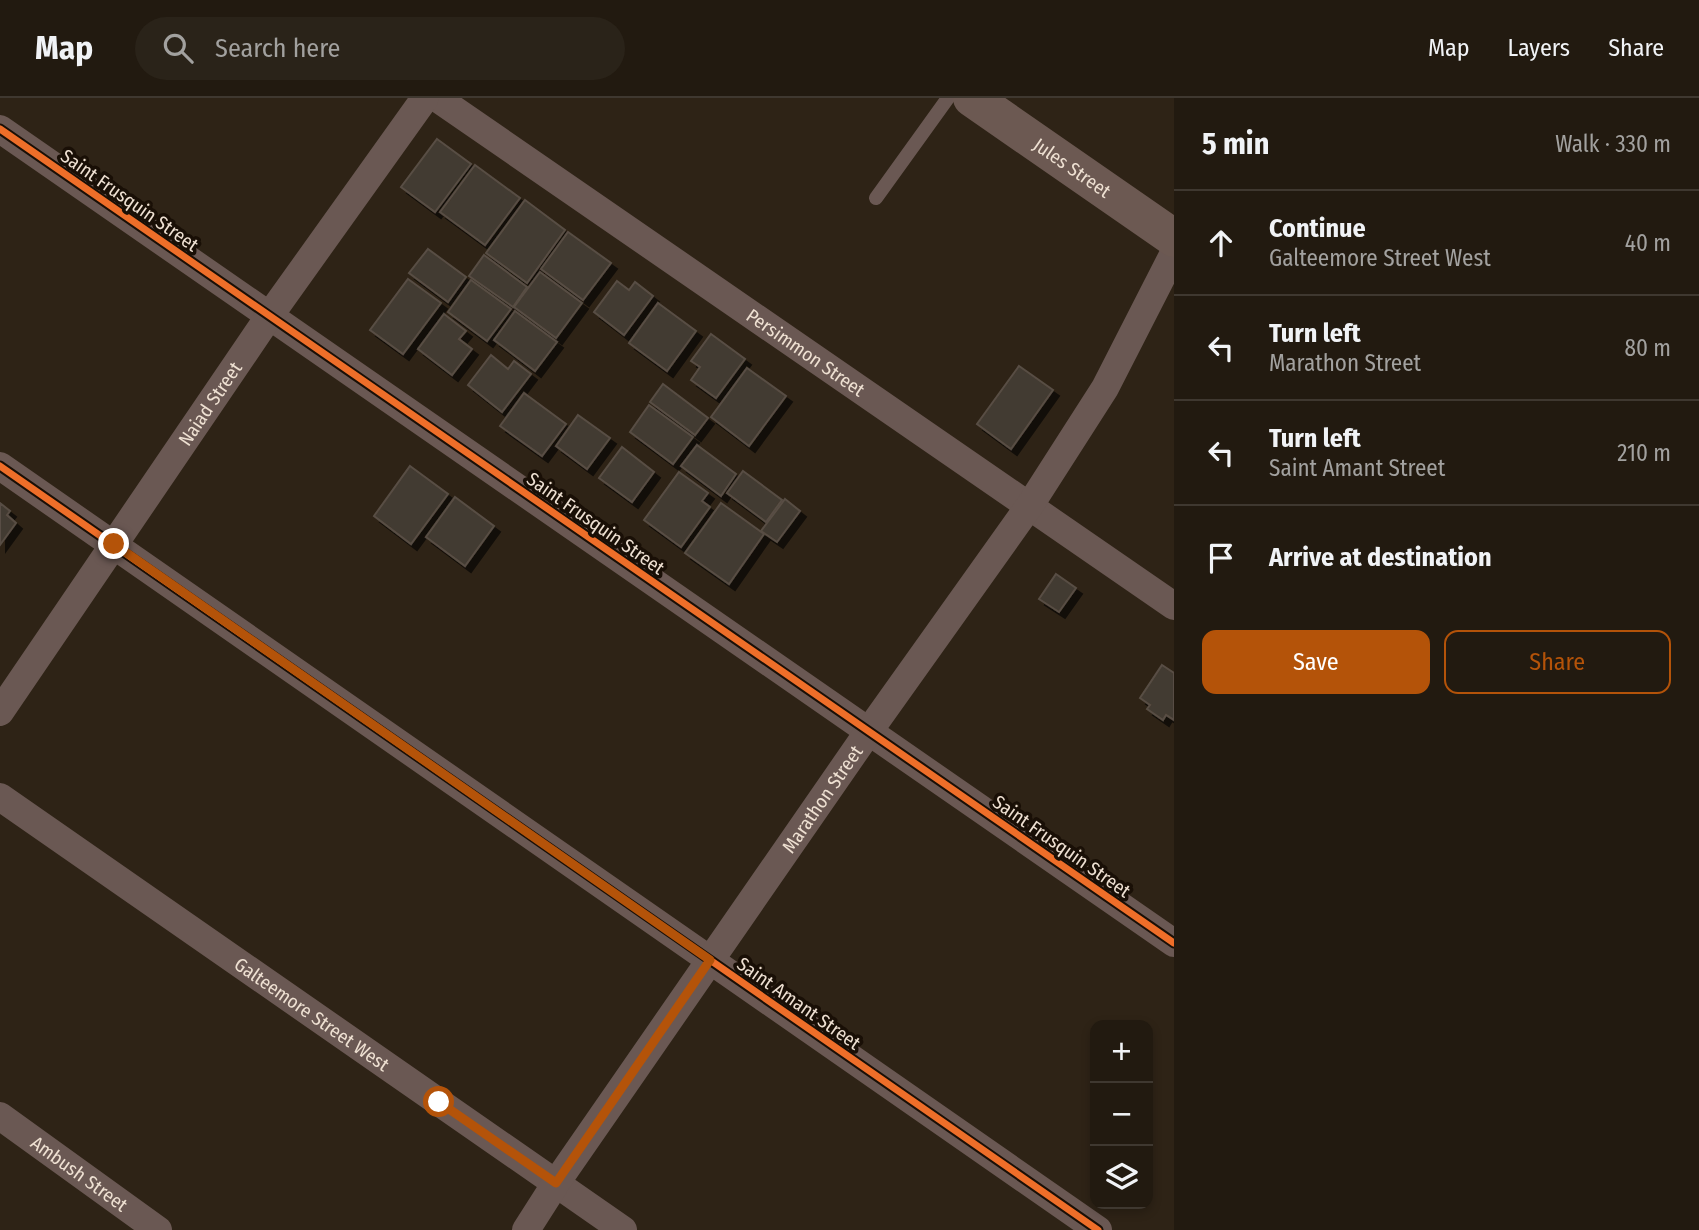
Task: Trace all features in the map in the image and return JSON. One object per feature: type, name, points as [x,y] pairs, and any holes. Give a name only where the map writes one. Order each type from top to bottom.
[{"type":"main road","name":"Jules Street","points":[[972,98],[1174,238]]},
{"type":"street","name":"Naiad Street","points":[[0,712],[270,315],[425,98]]},
{"type":"street","name":"Persimmon Street","points":[[437,98],[1174,607]]},
{"type":"street","name":"Saint Frusquin Street","points":[[0,129],[1174,943]]},
{"type":"street","name":"Marathon Street","points":[[526,1230],[710,960],[1030,505],[1105,388],[1174,253]]},
{"type":"street","name":"Saint Amant Street","points":[[0,466],[1098,1230]]},
{"type":"street","name":"Galteemore Street West","points":[[0,797],[624,1230]]},
{"type":"street","name":"Ambush Street","points":[[0,1116],[158,1230]]},
{"type":"lane","points":[[876,198],[948,98]]},
{"type":"building","points":[[437,139],[471,164],[435,212],[401,187]]},
{"type":"building","points":[[475,165],[520,198],[485,245],[440,212]]},
{"type":"building","points":[[525,200],[565,230],[527,283],[486,253]]},
{"type":"building","points":[[568,232],[611,263],[583,300],[541,269]]},
{"type":"building","points":[[428,249],[466,277],[448,302],[409,273]]},
{"type":"building","points":[[484,255],[527,287],[513,307],[469,276]]},
{"type":"building","points":[[540,272],[582,303],[556,338],[514,307]]},
{"type":"building","points":[[408,279],[441,303],[403,354],[370,330]]},
{"type":"building","points":[[471,280],[511,309],[487,341],[448,312]]},
{"type":"building","points":[[617,281],[629,290],[635,282],[653,296],[624,335],[594,312]]},
{"type":"building","points":[[658,303],[696,331],[667,371],[629,343]]},
{"type":"building","points":[[515,311],[557,342],[535,371],[494,340]]},
{"type":"building","points":[[444,314],[466,331],[459,339],[472,349],[452,375],[418,349]]},
{"type":"building","points":[[711,334],[745,359],[716,398],[691,380],[700,367],[691,361]]},
{"type":"building","points":[[491,355],[508,369],[514,361],[531,374],[502,412],[468,385]]},
{"type":"building","points":[[1019,366],[1053,390],[1011,449],[977,424]]},
{"type":"building","points":[[747,368],[786,396],[749,446],[711,417]]},
{"type":"building","points":[[663,384],[708,418],[695,435],[650,402]]},
{"type":"building","points":[[524,393],[566,424],[542,456],[500,426]]},
{"type":"building","points":[[649,405],[693,437],[673,464],[630,432]]},
{"type":"building","points":[[578,415],[610,438],[587,469],[556,446]]},
{"type":"building","points":[[697,445],[736,474],[721,496],[681,466]]},
{"type":"building","points":[[622,447],[654,472],[632,502],[599,478]]},
{"type":"building","points":[[410,466],[448,494],[411,544],[374,516]]},
{"type":"building","points":[[743,471],[782,500],[766,522],[727,493]]},
{"type":"building","points":[[679,472],[708,493],[702,501],[710,507],[681,547],[644,520]]},
{"type":"building","points":[[455,497],[494,526],[465,566],[426,537]]},
{"type":"building","points":[[785,499],[800,511],[777,542],[761,531]]},
{"type":"building","points":[[0,503],[10,511],[7,515],[16,523],[0,545]]},
{"type":"building","points":[[721,503],[764,534],[729,584],[685,553]]},
{"type":"building","points":[[1056,574],[1076,588],[1059,612],[1039,599]]},
{"type":"building","points":[[1162,665],[1174,673],[1174,720],[1166,715],[1163,720],[1147,709],[1150,705],[1140,698]]},
{"type":"cycle path","points":[[0,129],[1174,943]]},
{"type":"cycle path","points":[[0,466],[1098,1230]]},
{"type":"route","points":[[114,544],[710,960],[556,1183],[439,1102]]}]
